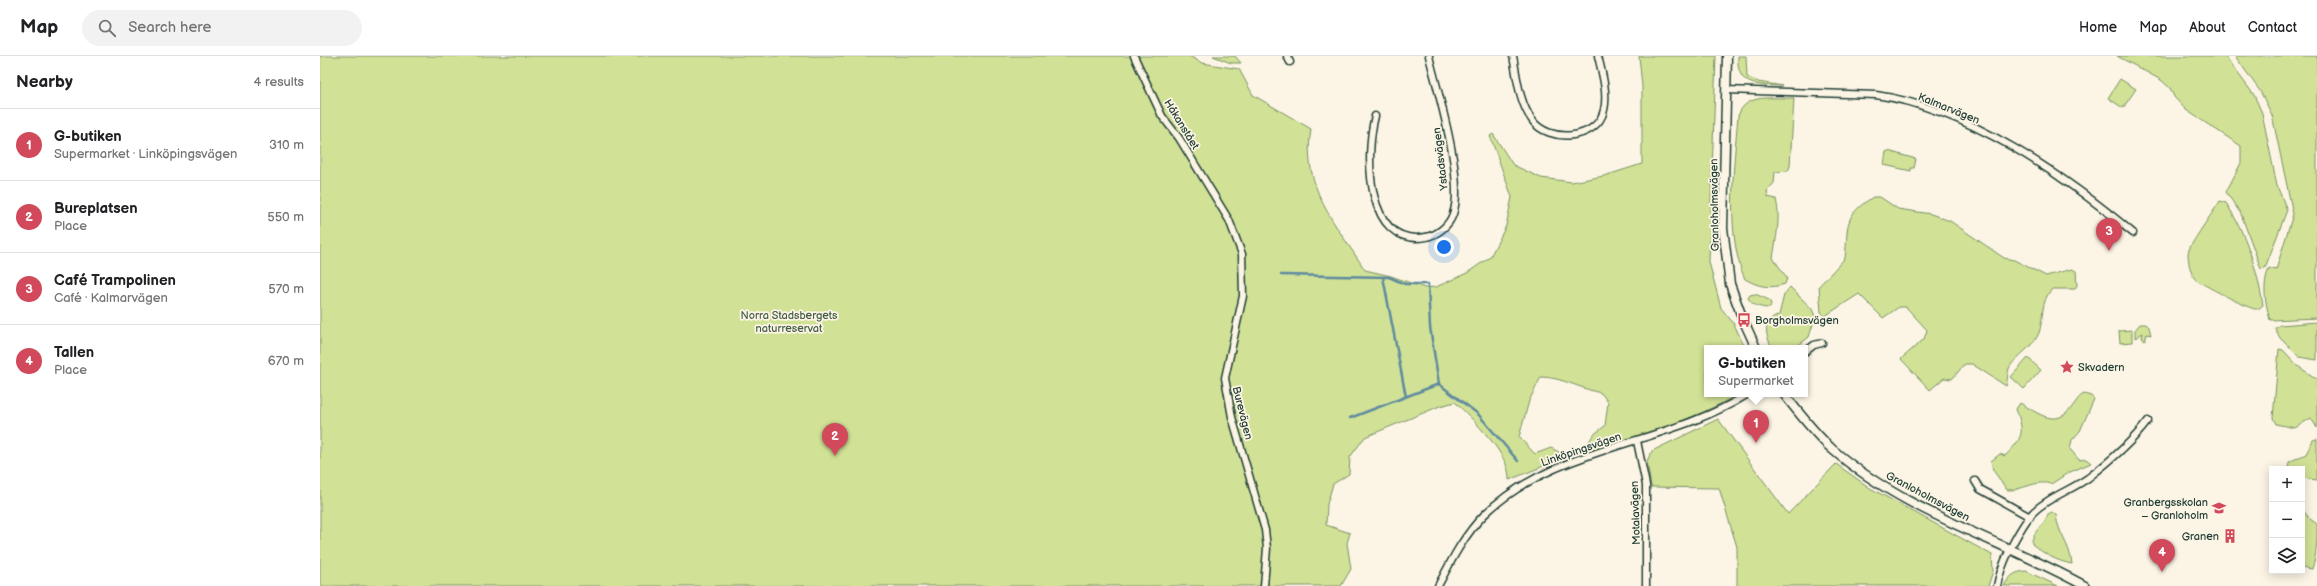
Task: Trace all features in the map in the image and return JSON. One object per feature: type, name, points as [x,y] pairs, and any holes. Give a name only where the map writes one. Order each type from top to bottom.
[{"type":"street","name":"Håkanstået","points":[[1134,56],[1162,116],[1218,200]]},
{"type":"street","name":"Ystadsvägen","points":[[1375,116],[1371,130],[1372,169],[1376,206],[1382,219],[1397,234],[1419,238],[1432,236],[1442,229],[1453,215],[1456,186],[1447,126],[1429,56]]},
{"type":"street","points":[[1513,56],[1527,113],[1541,129],[1558,136],[1574,135],[1586,132],[1599,123],[1604,111],[1605,94],[1598,56]]},
{"type":"street","name":"Granloholmsvägen","points":[[1727,56],[1723,228],[1728,272],[1738,307],[1755,345]]},
{"type":"street","name":"Kalmarvägen","points":[[1726,90],[1876,96],[1895,98],[1917,105],[1959,122],[2017,149],[2088,195],[2133,233]]},
{"type":"street","name":"Burevägen","points":[[1218,200],[1236,236],[1242,254],[1242,296],[1225,378],[1232,416],[1265,530],[1267,548],[1264,586]]},
{"type":"street","points":[[1808,350],[1814,345],[1822,343]]},
{"type":"street","name":"Linköpingsvägen","points":[[1438,586],[1456,550],[1483,516],[1510,493],[1539,474],[1637,441],[1719,411],[1743,397]]},
{"type":"street","name":"Granloholmsvägen","points":[[1787,397],[1832,448],[1871,478],[1919,505],[2085,586]]},
{"type":"street","points":[[1997,586],[2001,569],[2030,517],[2051,500],[2087,478],[2138,434],[2148,421]]},
{"type":"street","name":"Motalavägen","points":[[1637,441],[1646,485],[1646,586]]},
{"type":"street","points":[[1975,481],[1980,489],[2030,517]]},
{"type":"green space","name":"Norra Stadsbergets naturreservat","points":[[320,56],[1131,56],[1132,58],[1136,56],[1189,56],[1202,63],[1239,69],[1253,95],[1311,129],[1309,150],[1311,169],[1316,187],[1323,204],[1333,221],[1365,270],[1391,276],[1425,288],[1436,287],[1467,273],[1490,257],[1506,226],[1512,197],[1490,136],[1493,134],[1513,165],[1541,178],[1572,182],[1604,176],[1642,164],[1642,86],[1639,56],[1716,56],[1709,262],[1721,308],[1734,324],[1744,345],[1704,345],[1704,397],[1733,397],[1683,420],[1588,451],[1586,447],[1593,435],[1605,426],[1608,402],[1601,393],[1564,381],[1541,377],[1529,401],[1519,437],[1535,454],[1551,448],[1559,452],[1561,459],[1509,480],[1508,470],[1497,449],[1489,438],[1455,402],[1440,406],[1365,437],[1350,457],[1349,474],[1333,484],[1327,504],[1326,525],[1350,533],[1347,543],[1351,569],[1341,586],[320,586]]},
{"type":"green space","points":[[1213,56],[1235,56],[1241,63],[1231,63]]},
{"type":"green space","points":[[1738,56],[1746,56],[1747,77],[1758,82],[1783,86],[1757,85],[1750,83],[1741,74],[1738,66]]},
{"type":"green space","points":[[2117,56],[2225,56],[2254,95],[2262,113],[2277,186],[2287,210],[2265,268],[2261,269],[2241,214],[2226,192],[2241,163],[2241,146],[2186,110],[2174,97],[2170,88],[2161,80]]},
{"type":"green space","points":[[2235,56],[2317,56],[2317,318],[2270,320],[2265,294],[2267,275],[2269,268],[2276,270],[2293,214],[2272,115],[2260,91]]},
{"type":"green space","points":[[2120,79],[2136,89],[2123,108],[2108,98]]},
{"type":"green space","points":[[1761,98],[1794,98],[1790,166],[1788,171],[1775,172],[1774,183],[1767,191],[1768,197],[1776,199],[1778,214],[1778,228],[1773,258],[1787,278],[1785,284],[1769,287],[1755,284],[1745,279],[1739,262],[1735,242],[1732,199],[1738,116],[1742,108],[1747,103],[1754,100]]},
{"type":"green space","points":[[1888,151],[1916,159],[1914,168],[1911,168],[1911,171],[1884,165],[1886,152]]},
{"type":"green space","points":[[1873,197],[1880,197],[1898,209],[1931,214],[1950,221],[2004,258],[2014,260],[2046,276],[2072,269],[2076,271],[2077,285],[2075,289],[2052,289],[2048,294],[2044,305],[2039,333],[2030,346],[2014,361],[2010,367],[2006,386],[1972,364],[1965,364],[1952,379],[1944,378],[1930,390],[1901,359],[1924,339],[1927,330],[1906,307],[1899,307],[1883,318],[1859,294],[1825,316],[1821,312],[1819,286],[1845,258],[1847,229],[1852,216],[1856,210]]},
{"type":"green space","points":[[2220,201],[2226,203],[2245,239],[2250,252],[2258,278],[2263,305],[2258,309],[2251,308],[2225,296],[2195,279],[2193,276],[2189,263],[2189,249]]},
{"type":"green space","points":[[1790,287],[1812,309],[1815,316],[1809,337],[1799,345],[1771,345],[1768,338],[1766,328],[1767,325],[1779,315],[1784,295]]},
{"type":"green space","points":[[1755,294],[1767,299],[1771,303],[1770,308],[1761,307],[1752,303],[1748,298],[1750,295]]},
{"type":"green space","points":[[2317,322],[2317,360],[2299,357],[2280,338],[2275,328],[2280,325]]},
{"type":"green space","points":[[2140,324],[2146,324],[2149,327],[2151,335],[2147,334],[2145,340],[2142,338],[2143,333],[2135,338],[2135,330]]},
{"type":"green space","points":[[2132,330],[2132,342],[2120,343],[2119,331]]},
{"type":"green space","points":[[2279,349],[2283,350],[2299,367],[2317,379],[2317,428],[2311,418],[2295,428],[2276,424],[2273,418]]},
{"type":"green space","points":[[2028,358],[2041,370],[2024,389],[2011,377]]},
{"type":"green space","points":[[2084,394],[2091,396],[2094,399],[2080,431],[2072,440],[2070,449],[2079,460],[2086,459],[2091,463],[2068,473],[2051,484],[2040,483],[2018,489],[2007,490],[1993,470],[1991,461],[2000,454],[2005,456],[2019,440],[2021,435],[2021,424],[2016,409],[2020,403],[2040,414],[2053,418],[2066,414]]},
{"type":"green space","points":[[1718,419],[1788,514],[1836,464],[1870,488],[1992,555],[1993,571],[1988,586],[1737,586],[1737,547],[1719,488],[1651,487],[1647,461],[1652,451]]},
{"type":"green space","points":[[2317,439],[2317,480],[2305,478],[2305,466],[2288,466],[2289,462],[2306,454],[2313,440]]},
{"type":"green space","points":[[2052,512],[2056,515],[2059,528],[2071,557],[2072,564],[2050,557],[2032,544],[2032,540],[2036,532],[2048,514]]},
{"type":"green space","points":[[2305,513],[2317,524],[2316,552],[2312,569],[2305,568]]},
{"type":"green space","points":[[2026,571],[2058,586],[2004,586],[2008,579],[2013,575]]},
{"type":"waterway","points":[[1281,275],[1389,277],[1405,284],[1428,284],[1430,327],[1439,384]]},
{"type":"waterway","points":[[1383,277],[1406,397]]},
{"type":"waterway","points":[[1350,418],[1439,384],[1478,414],[1518,461]]},
{"type":"place","name":"Café Trampolinen","points":[[2109,251]]},
{"type":"place","name":"Borgholmsvägen","points":[[1744,320]]},
{"type":"place","name":"Skvadern","points":[[2067,367]]},
{"type":"place","name":"G-butiken","points":[[1756,443]]},
{"type":"place","name":"Bureplatsen","points":[[835,456]]},
{"type":"place","name":"Granbergsskolan – Granloholm","points":[[2219,508]]},
{"type":"place","name":"Granen","points":[[2230,536]]},
{"type":"place","name":"Tallen","points":[[2162,572]]}]
